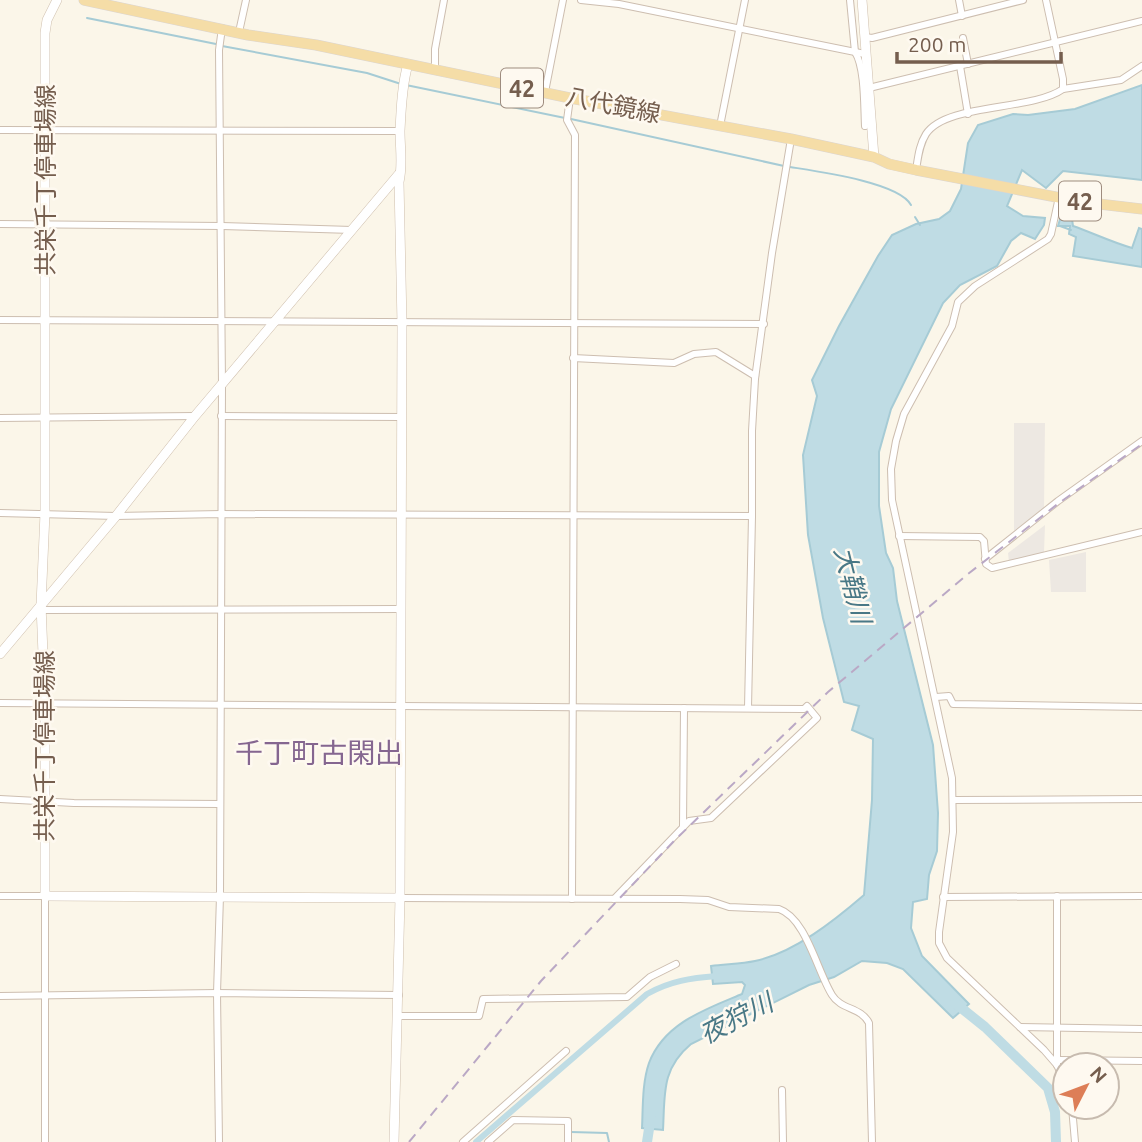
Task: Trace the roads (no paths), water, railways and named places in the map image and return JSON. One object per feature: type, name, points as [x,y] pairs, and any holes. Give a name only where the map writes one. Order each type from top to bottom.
[{"type":"main road","name":"八代鏡線","points":[[84,0],[117,3],[239,32],[791,139],[874,157],[889,164],[916,170],[1059,197],[1142,208]]},
{"type":"street","name":"共栄千丁停車場線","points":[[45,896],[42,608],[45,33],[47,20],[57,0]]},
{"type":"street","points":[[239,32],[246,0]]},
{"type":"street","points":[[435,70],[435,49],[444,0]]},
{"type":"street","points":[[545,92],[562,0]]},
{"type":"street","points":[[581,0],[619,4],[865,54]]},
{"type":"street","points":[[720,126],[745,0]]},
{"type":"street","points":[[850,0],[855,52],[860,59],[866,83]]},
{"type":"street","points":[[862,0],[867,105],[874,157]]},
{"type":"street","points":[[959,0],[961,16]]},
{"type":"street","points":[[865,37],[872,38],[1023,0]]},
{"type":"street","points":[[1046,0],[1063,89]]},
{"type":"street","points":[[866,83],[960,66],[1142,22]]},
{"type":"street","points":[[219,1142],[217,993],[220,895],[222,226],[219,46],[222,28]]},
{"type":"street","points":[[963,38],[968,64]]},
{"type":"street","points":[[394,1142],[400,898],[402,324],[399,182],[400,131],[408,64]]},
{"type":"street","points":[[960,66],[968,114]]},
{"type":"street","points":[[916,170],[920,147],[926,133],[940,121],[1031,100],[1063,89],[1121,80],[1142,66]]},
{"type":"street","points":[[570,98],[567,118],[575,135],[572,899]]},
{"type":"street","points":[[865,126],[867,105]]},
{"type":"street","points":[[0,130],[400,131]]},
{"type":"street","points":[[748,708],[755,376],[791,139]]},
{"type":"street","points":[[0,654],[42,608],[195,416],[401,172]]},
{"type":"street","points":[[1042,250],[1049,242],[1059,197]]},
{"type":"street","points":[[0,224],[354,230]]},
{"type":"street","points":[[1050,236],[1042,244],[975,286],[958,302],[952,326],[904,414],[891,469],[892,500],[948,753],[954,800],[953,832],[939,932],[943,951],[1051,1056]]},
{"type":"street","points":[[0,320],[764,324]]},
{"type":"street","points":[[573,358],[674,363],[694,354],[716,352],[755,376]]},
{"type":"street","points":[[0,418],[195,416]]},
{"type":"street","points":[[221,416],[401,416]]},
{"type":"street","points":[[985,559],[1058,501],[1142,441]]},
{"type":"street","points":[[0,513],[116,516],[752,516]]},
{"type":"street","points":[[899,536],[980,537],[984,541],[986,564],[992,568],[1142,532]]},
{"type":"street","points":[[42,608],[400,609]]},
{"type":"street","points":[[936,697],[949,696],[953,704],[1142,707]]},
{"type":"street","points":[[0,703],[804,709],[807,706],[817,718],[711,818],[689,821],[614,898]]},
{"type":"street","points":[[683,827],[684,708]]},
{"type":"street","points":[[0,799],[220,804]]},
{"type":"street","points":[[954,800],[1142,799]]},
{"type":"street","points":[[0,896],[614,898],[708,900],[729,907],[779,909],[793,917],[831,994],[844,1006],[864,1015],[869,1023],[872,1142]]},
{"type":"street","points":[[45,896],[45,1142]]},
{"type":"street","points":[[1057,896],[1058,1051]]},
{"type":"street","points":[[943,897],[1142,896]]},
{"type":"street","points":[[398,1016],[479,1016],[483,999],[627,997],[650,977],[676,964]]},
{"type":"street","points":[[0,996],[217,993],[399,995]]},
{"type":"street","points":[[1020,1027],[1142,1029]]},
{"type":"street","points":[[463,1142],[566,1051]]},
{"type":"street","points":[[1121,1062],[1142,1061]]},
{"type":"street","points":[[782,1090],[783,1142]]},
{"type":"street","points":[[488,1142],[513,1120],[568,1121],[568,1142]]},
{"type":"street","points":[[1073,1121],[1075,1142]]},
{"type":"water","points":[[1142,85],[1142,180],[1063,171],[1046,188],[1022,170],[1007,206],[1023,216],[1045,218],[1044,225],[1035,239],[1021,233],[1011,241],[997,266],[960,285],[943,303],[891,409],[879,452],[879,506],[886,553],[893,568],[897,601],[933,745],[938,813],[937,851],[929,875],[927,899],[913,902],[911,928],[922,956],[969,1004],[953,1018],[903,969],[887,963],[862,961],[834,977],[809,985],[691,1044],[681,1053],[669,1073],[663,1130],[642,1128],[645,1079],[656,1049],[665,1037],[688,1019],[742,994],[745,985],[742,982],[713,984],[711,966],[755,961],[784,951],[827,925],[864,895],[872,800],[873,739],[852,730],[859,706],[844,702],[823,618],[808,535],[803,455],[817,396],[812,380],[839,326],[892,235],[916,224],[939,219],[950,211],[961,189],[968,143],[978,125],[1013,114],[1028,115],[1075,109]]},
{"type":"water","points":[[1061,216],[1072,219],[1073,226],[1132,248],[1139,228],[1142,229],[1142,267],[1073,256],[1076,237],[1069,234],[1070,226],[1058,226]]},
{"type":"waterway","points":[[87,18],[216,44]]},
{"type":"waterway","points":[[222,46],[367,73],[401,84]]},
{"type":"waterway","points":[[406,85],[565,118]]},
{"type":"waterway","points":[[571,119],[784,166]]},
{"type":"waterway","points":[[790,167],[874,184],[891,190],[911,205]]},
{"type":"waterway","points":[[915,217],[920,225]]},
{"type":"waterway","points":[[1060,226],[1071,230]]},
{"type":"waterway","points":[[476,1142],[647,994],[681,981],[717,976]]},
{"type":"waterway","name":"大鞘川","points":[[955,1003],[985,1027],[1048,1088],[1055,1112],[1056,1142]]},
{"type":"waterway","name":"夜狩川","points":[[647,1142],[651,1116]]},
{"type":"waterway","points":[[571,1132],[607,1133],[609,1142]]},
{"type":"railway","points":[[409,1142],[541,981],[674,841],[828,692],[968,574],[1059,503],[1142,444]]},
{"type":"district","name":"千丁町古閑出","points":[[319,752]]}]
